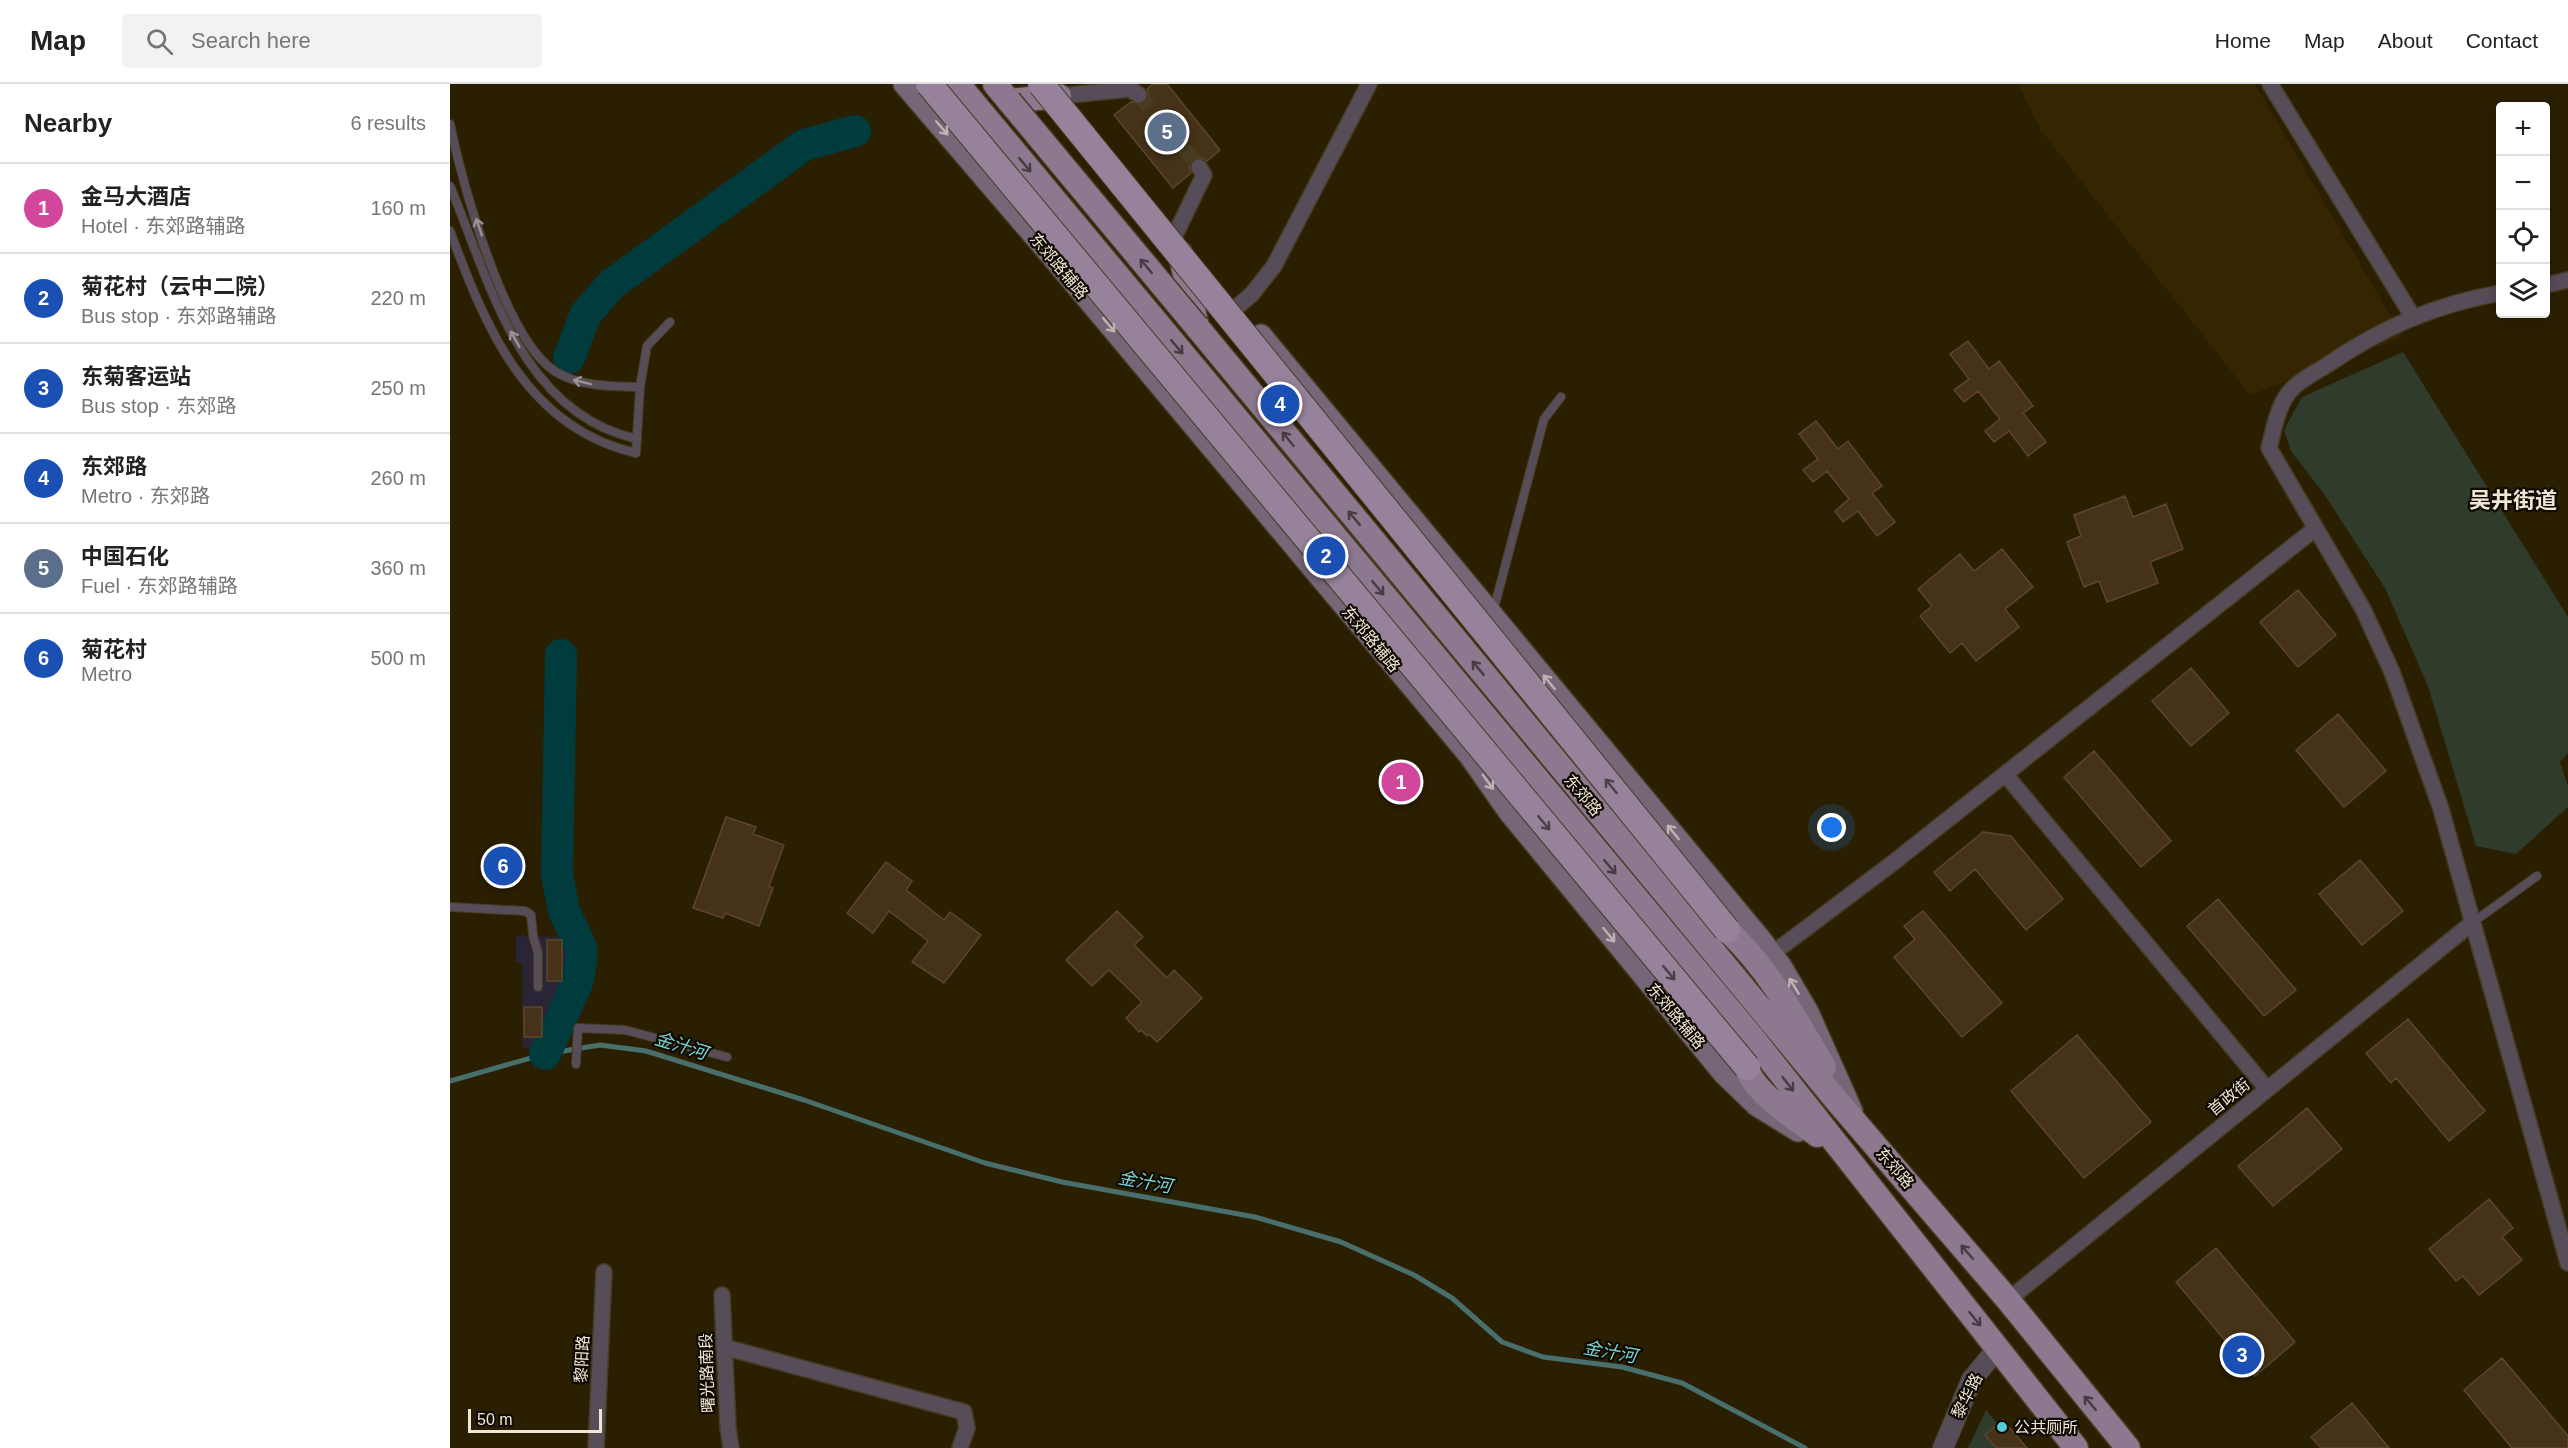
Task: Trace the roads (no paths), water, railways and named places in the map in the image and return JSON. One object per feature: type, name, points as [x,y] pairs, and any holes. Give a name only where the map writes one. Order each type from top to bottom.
[{"type":"highway","points":[[929,84],[1747,1067]]},
{"type":"highway","points":[[1050,88],[1727,930]]},
{"type":"main road","name":"东郊路辅路","points":[[904,84],[1054,259],[1455,739],[1591,914],[1724,1074],[1756,1105],[1833,1150],[1855,1171]]},
{"type":"main road","name":"东郊路","points":[[958,84],[1753,1038],[1855,1171],[2076,1448]]},
{"type":"main road","points":[[1002,92],[1050,88],[1289,367],[1772,954],[1808,1012],[1852,1111],[1878,1149]]},
{"type":"main road","name":"东郊路","points":[[1002,92],[1878,1149],[2008,1300],[2128,1448]]},
{"type":"main road","points":[[1176,233],[1197,327]]},
{"type":"main road","points":[[1727,930],[1751,953],[1768,975],[1848,1106],[1878,1149]]},
{"type":"main road","points":[[1747,1067],[1749,1078],[1762,1091],[1830,1146],[1855,1171]]},
{"type":"street","points":[[1237,307],[1252,294],[1274,266],[1369,84]]},
{"type":"street","points":[[2270,84],[2413,317]]},
{"type":"street","points":[[1050,88],[1130,89],[1139,96]]},
{"type":"street","points":[[1176,233],[1204,175],[1199,167]]},
{"type":"street","points":[[2550,284],[2568,280]]},
{"type":"street","points":[[2496,294],[2460,300],[2368,337],[2292,388],[2283,402],[2269,448],[2363,609],[2392,672],[2441,808],[2568,1263]]},
{"type":"street","points":[[1772,954],[2005,774],[2316,528]]},
{"type":"street","points":[[2005,774],[2267,1089]]},
{"type":"street","name":"首政街","points":[[2008,1300],[2472,922]]},
{"type":"street","name":"黎阳路","points":[[596,1448],[604,1272]]},
{"type":"street","name":"曙光路南段","points":[[722,1295],[731,1448]]},
{"type":"street","points":[[724,1347],[964,1412],[967,1428],[960,1448]]},
{"type":"street","name":"黎华路","points":[[1943,1448],[1972,1379],[1998,1348]]},
{"type":"lane","points":[[450,124],[482,237],[516,321],[535,354],[557,373],[577,381],[640,387]]},
{"type":"lane","points":[[450,186],[505,321],[536,372],[562,400],[586,418],[617,435],[637,439]]},
{"type":"lane","points":[[450,231],[487,325],[505,356],[526,383],[550,407],[578,428],[612,447],[636,453],[640,387],[646,346],[670,322]]},
{"type":"lane","points":[[1492,613],[1544,419],[1561,397]]},
{"type":"lane","points":[[2472,922],[2537,876]]},
{"type":"lane","points":[[450,908],[525,911],[531,915],[533,936],[538,952],[538,987]]},
{"type":"lane","points":[[576,1064],[578,1029],[625,1030],[727,1057]]},
{"type":"waterway","points":[[569,358],[585,315],[612,284],[804,145],[855,131]]},
{"type":"waterway","points":[[545,1054],[577,983],[581,964],[581,947],[564,911],[557,875],[561,655]]},
{"type":"waterway","name":"金汁河","points":[[450,1081],[545,1054],[600,1045],[646,1051],[804,1100],[985,1163],[1062,1182],[1255,1217],[1341,1242],[1414,1275],[1452,1298],[1502,1342],[1543,1357],[1622,1367],[1682,1383],[1805,1448]]},
{"type":"tunnel","points":[[1139,95],[1199,167]]},
{"type":"place","name":"中国石化","points":[[1167,132]]},
{"type":"place","name":"东郊路","points":[[1280,404]]},
{"type":"place","name":"菊花村（云中二院）","points":[[1326,556]]},
{"type":"place","name":"金马大酒店","points":[[1401,782]]},
{"type":"place","name":"菊花村","points":[[503,866]]},
{"type":"place","name":"东菊客运站","points":[[2242,1355]]},
{"type":"place","name":"公共厕所","points":[[2002,1427]]},
{"type":"district","name":"吴井街道","points":[[2513,500]]}]
